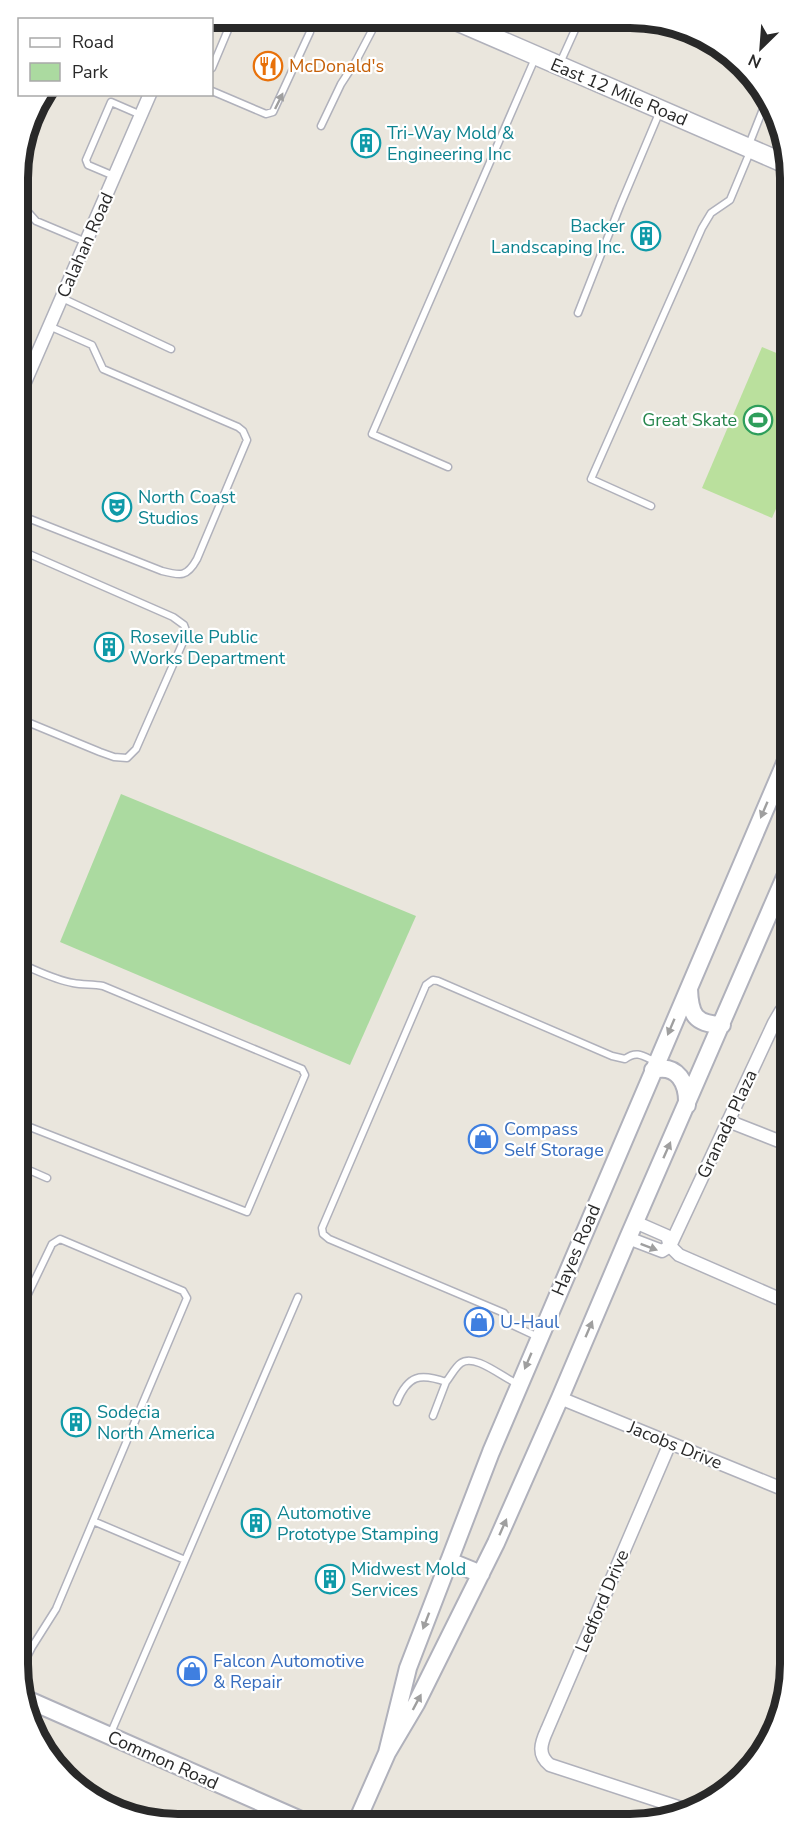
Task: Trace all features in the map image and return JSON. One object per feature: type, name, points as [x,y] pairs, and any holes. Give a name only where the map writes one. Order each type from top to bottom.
[{"type":"main road","name":"East 12 Mile Road","points":[[472,28],[779,161]]},
{"type":"street","name":"Calahan Road","points":[[29,374],[149,96]]},
{"type":"street","name":"Hayes Road","points":[[387,1753],[408,1668],[518,1385],[780,775]]},
{"type":"street","name":"Hayes Road","points":[[360,1814],[387,1753],[416,1704],[481,1574],[561,1398],[780,889]]},
{"type":"street","points":[[689,985],[689,1004],[696,1018],[706,1023],[722,1025]]},
{"type":"street","name":"Granada Plaza","points":[[670,1246],[780,1011]]},
{"type":"street","points":[[654,1066],[667,1070],[682,1079],[686,1088],[687,1106]]},
{"type":"street","points":[[728,1121],[780,1141]]},
{"type":"street","points":[[635,1222],[667,1236],[670,1246],[679,1255],[780,1299]]},
{"type":"street","points":[[628,1238],[662,1251],[670,1246]]},
{"type":"street","name":"Jacobs Drive","points":[[561,1398],[780,1488]]},
{"type":"street","name":"Ledford Drive","points":[[670,1443],[542,1741],[540,1751],[543,1760],[556,1767],[677,1807]]},
{"type":"street","points":[[449,1561],[481,1574]]},
{"type":"street","name":"Common Road","points":[[34,1702],[287,1814]]},
{"type":"lane","points":[[213,66],[229,28]]},
{"type":"lane","points":[[213,91],[266,114],[273,112],[310,32],[309,28]]},
{"type":"lane","points":[[321,126],[340,84],[356,61],[373,28]]},
{"type":"lane","points":[[494,38],[498,28]]},
{"type":"lane","points":[[558,66],[576,28]]},
{"type":"lane","points":[[448,467],[372,434],[536,56]]},
{"type":"lane","points":[[112,96],[86,160],[88,165],[115,177]]},
{"type":"lane","points":[[111,102],[141,115]]},
{"type":"lane","points":[[578,314],[660,110]]},
{"type":"lane","points":[[651,506],[591,479],[702,228],[711,213],[730,200],[763,110]]},
{"type":"lane","points":[[29,213],[36,221],[87,242]]},
{"type":"lane","points":[[62,298],[171,349]]},
{"type":"lane","points":[[29,518],[162,571],[175,575],[184,574],[191,569],[197,559],[247,440],[243,431],[238,428],[103,369],[92,345],[49,326]]},
{"type":"lane","points":[[29,360],[34,362]]},
{"type":"lane","points":[[29,554],[173,617],[184,625],[187,633],[136,749],[127,758],[122,759],[100,752],[29,723]]},
{"type":"lane","points":[[28,967],[61,981],[103,986],[302,1069],[305,1075],[247,1212],[28,1126]]},
{"type":"lane","points":[[539,1337],[508,1323],[504,1313],[325,1237],[322,1228],[426,985],[433,980],[612,1056],[625,1059],[630,1055],[638,1054],[654,1066]]},
{"type":"lane","points":[[28,1170],[47,1178]]},
{"type":"lane","points":[[28,1293],[52,1244],[60,1239],[186,1293],[186,1303],[52,1618],[28,1652]]},
{"type":"lane","points":[[110,1736],[298,1297]]},
{"type":"lane","points":[[433,1416],[446,1382],[460,1364],[468,1360],[478,1361],[518,1385]]},
{"type":"lane","points":[[397,1402],[404,1386],[412,1381],[431,1377],[446,1382]]},
{"type":"lane","points":[[93,1521],[185,1560]]},
{"type":"green space","name":"Great Skate","points":[[762,347],[780,354],[780,499],[772,518],[702,488]]},
{"type":"green space","points":[[121,794],[416,916],[350,1065],[60,942]]},
{"type":"place","name":"McDonald's","points":[[268,66]]},
{"type":"place","name":"Tri-Way Mold & Engineering Inc","points":[[366,143]]},
{"type":"place","name":"Backer Landscaping Inc.","points":[[646,236]]},
{"type":"place","name":"Great Skate","points":[[758,420]]},
{"type":"place","name":"North Coast Studios","points":[[117,507]]},
{"type":"place","name":"Roseville Public Works Department","points":[[109,647]]},
{"type":"place","name":"Compass Self Storage","points":[[483,1139]]},
{"type":"place","name":"U-Haul","points":[[479,1322]]},
{"type":"place","name":"Sodecia North America","points":[[76,1422]]},
{"type":"place","name":"Automotive Prototype Stamping","points":[[256,1523]]},
{"type":"place","name":"Midwest Mold Services","points":[[330,1579]]},
{"type":"place","name":"Falcon Automotive & Repair","points":[[192,1671]]}]
